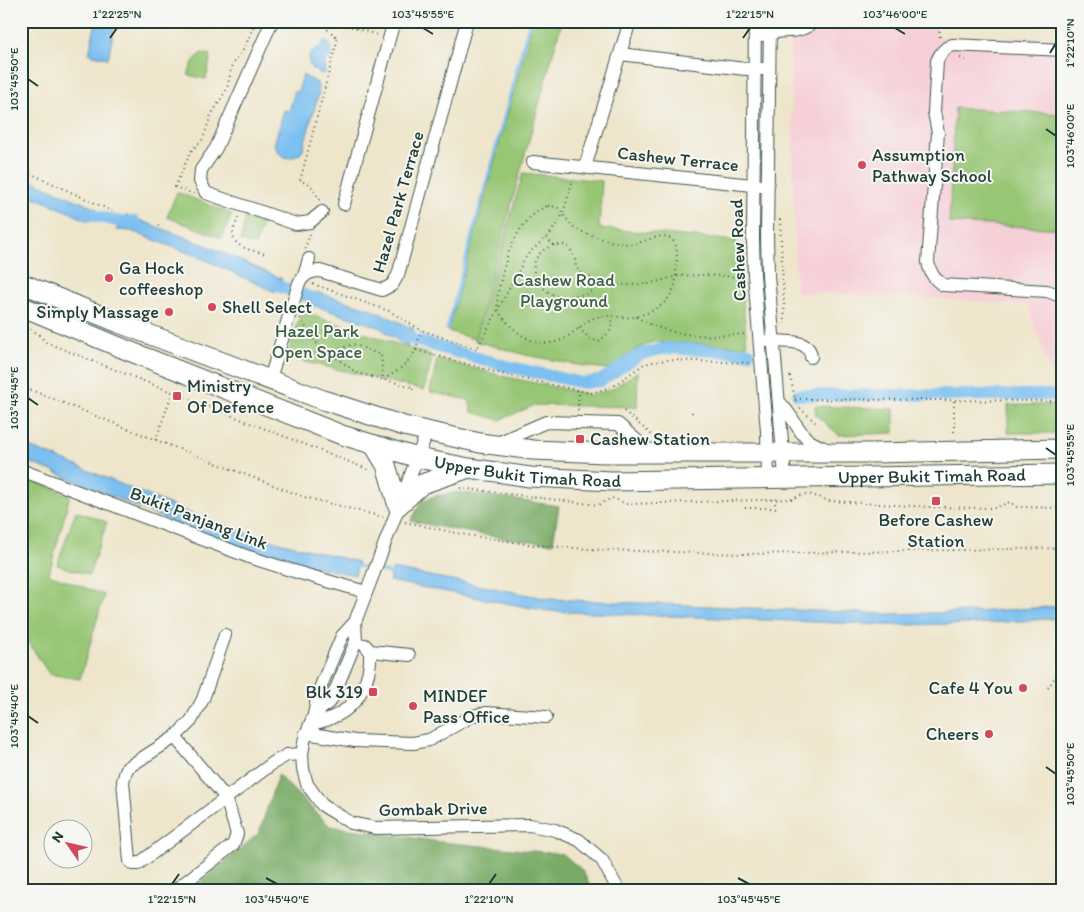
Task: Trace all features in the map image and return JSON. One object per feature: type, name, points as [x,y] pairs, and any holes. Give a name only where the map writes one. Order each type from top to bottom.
[{"type":"highway","name":"Upper Bukit Timah Road","points":[[21,283],[119,324],[323,400],[404,426],[492,445],[533,450],[606,453],[654,446],[776,453],[837,454],[1063,449]]},
{"type":"highway","name":"Upper Bukit Timah Road","points":[[21,306],[253,401],[342,435],[418,458],[469,468],[530,476],[612,480],[1063,474]]},
{"type":"highway","points":[[374,445],[386,465],[403,514]]},
{"type":"highway","points":[[606,453],[616,463],[616,475],[612,480]]},
{"type":"highway","points":[[403,514],[422,484],[469,468]]},
{"type":"street","points":[[272,21],[220,140],[212,156],[201,170],[200,181],[206,193],[296,224],[310,222],[319,214]]},
{"type":"street","points":[[344,204],[394,21]]},
{"type":"street","name":"Hazel Park Terrace","points":[[302,279],[313,271],[382,290],[392,285],[398,275],[467,21]]},
{"type":"street","name":"Cashew Terrace","points":[[580,166],[630,21]]},
{"type":"street","name":"Cashew Road","points":[[756,21],[753,185],[754,275],[758,342],[776,453],[776,478]]},
{"type":"street","points":[[755,42],[770,26],[801,29],[809,25],[810,21]]},
{"type":"street","name":"Cashew Road","points":[[770,26],[767,186],[768,275],[780,342],[777,365],[780,403],[776,478]]},
{"type":"street","points":[[1063,50],[952,45],[946,47],[940,54],[937,60],[934,112],[938,133],[928,262],[929,270],[934,279],[943,285],[1047,291],[1063,299]]},
{"type":"street","points":[[620,54],[745,69],[770,69]]},
{"type":"street","name":"Cashew Terrace","points":[[533,162],[767,186]]},
{"type":"street","points":[[270,379],[302,279],[307,254]]},
{"type":"street","points":[[758,342],[803,344],[810,351],[811,358]]},
{"type":"street","points":[[780,403],[788,410],[807,438],[815,444],[837,454]]},
{"type":"street","points":[[492,445],[546,422],[618,424],[654,446]]},
{"type":"street","name":"Gombak Drive","points":[[310,724],[330,700],[356,641],[355,622],[380,555],[403,514],[427,432]]},
{"type":"street","name":"Bukit Panjang Link","points":[[21,470],[249,557],[300,573],[368,586]]},
{"type":"street","name":"Gombak Drive","points":[[355,622],[342,636],[318,693],[302,754],[307,784],[322,806],[351,822],[375,828],[530,825],[555,830],[578,840],[602,860],[619,891]]},
{"type":"street","points":[[225,635],[203,699],[191,721],[175,736],[127,768],[124,773],[123,781],[130,861],[133,864],[138,864],[273,763],[287,755],[302,754]]},
{"type":"street","points":[[310,724],[334,717],[354,702],[364,686],[370,651],[365,644],[342,636]]},
{"type":"street","points":[[370,651],[409,655]]},
{"type":"street","points":[[310,724],[355,741],[413,743],[428,740],[472,716],[486,713],[546,717]]},
{"type":"street","points":[[174,891],[233,846],[237,839],[226,798],[175,736]]},
{"type":"path","points":[[206,193],[202,197],[175,187],[191,151],[203,139],[211,115],[227,89],[232,65],[244,49],[256,21]]},
{"type":"path","points":[[307,254],[319,214],[319,207],[322,204],[310,184],[300,181],[338,38],[327,29],[331,21],[381,36]]},
{"type":"path","points":[[302,279],[389,311],[421,331],[478,349],[528,255],[546,238],[563,214],[580,166]]},
{"type":"path","points":[[21,169],[112,211]]},
{"type":"path","points":[[242,206],[233,233],[236,243],[241,248],[265,254]]},
{"type":"path","points":[[553,206],[563,214],[581,232],[594,237],[632,244],[662,236],[671,239],[676,247],[677,276],[668,300],[661,306],[636,317],[596,317],[586,322],[569,337],[558,342],[532,342],[522,337],[503,318],[498,309],[499,286],[513,240],[525,224],[544,207],[553,206]]},
{"type":"path","points":[[780,214],[780,342]]},
{"type":"path","points":[[546,238],[553,245]]},
{"type":"path","points":[[597,281],[592,292],[587,295],[575,295],[563,299],[549,294],[535,278],[534,264],[541,251],[553,245],[564,245],[570,248],[573,253],[577,270],[597,281],[619,286],[648,284],[677,276],[702,274],[746,277]]},
{"type":"path","points":[[293,304],[315,342],[357,374],[413,387],[412,392]]},
{"type":"path","points":[[579,328],[589,338],[599,342],[610,331],[613,316]]},
{"type":"path","points":[[636,317],[654,327],[674,333],[718,336],[758,342]]},
{"type":"path","points":[[21,326],[37,333],[55,346],[367,470],[372,469]]},
{"type":"path","points":[[382,380],[402,367],[413,356],[421,331]]},
{"type":"path","points":[[287,351],[297,354],[330,354],[353,344],[381,355],[382,380]]},
{"type":"path","points":[[416,350],[506,375],[591,393],[612,387],[644,364],[653,362],[668,360],[753,363]]},
{"type":"path","points":[[789,374],[795,399],[800,408],[816,423]]},
{"type":"path","points":[[21,386],[304,497],[381,516]]},
{"type":"path","points":[[578,410],[579,391]]},
{"type":"path","points":[[156,440],[173,392]]},
{"type":"path","points":[[795,399],[1062,401],[1063,403]]},
{"type":"path","points":[[954,400],[954,432]]},
{"type":"path","points":[[624,411],[654,446]]},
{"type":"path","points":[[460,488],[598,505],[612,498],[627,504],[792,499],[809,494],[830,501],[929,507],[994,508],[1010,502],[1017,507],[1063,507]]},
{"type":"path","points":[[745,508],[776,508],[774,499]]},
{"type":"path","points":[[403,514],[461,534],[534,544],[602,550],[745,554],[1063,548]]},
{"type":"path","points":[[1048,688],[1063,664]]},
{"type":"shaded area","points":[[790,21],[936,21],[935,37],[1063,38],[1063,384],[1055,383],[1027,305],[796,292]]},
{"type":"green space","points":[[533,21],[562,21],[474,339],[448,331]]},
{"type":"green space","points":[[201,53],[211,55],[206,79],[188,75],[193,62]]},
{"type":"green space","points":[[955,108],[1063,114],[1063,229],[949,223]]},
{"type":"green space","name":"Cashew Road Playground","points":[[523,173],[602,181],[599,228],[737,241],[747,346],[652,342],[631,352],[614,367],[608,369],[526,355],[475,341]]},
{"type":"green space","points":[[177,192],[232,214],[222,238],[167,217]]},
{"type":"green space","points":[[246,213],[264,219],[255,245],[241,241]]},
{"type":"green space","name":"Hazel Park Open Space","points":[[302,312],[433,356],[424,390],[294,358],[290,354],[290,348]]},
{"type":"green space","points":[[437,359],[502,376],[591,395],[612,389],[638,371],[637,407],[535,405],[500,420],[472,412],[469,400],[430,392]]},
{"type":"green space","points":[[1008,405],[1061,405],[1063,411],[1063,433],[1008,433]]},
{"type":"green space","points":[[815,406],[894,409],[894,433],[839,435],[816,415]]},
{"type":"green space","points":[[21,476],[70,495],[49,574],[104,595],[80,679],[49,674],[21,631]]},
{"type":"green space","points":[[459,492],[559,506],[553,543],[482,535],[411,521],[422,500]]},
{"type":"green space","points":[[76,511],[107,522],[89,575],[57,565]]},
{"type":"green space","points":[[278,775],[330,826],[441,842],[563,854],[582,870],[593,891],[190,891],[259,833]]},
{"type":"water","points":[[96,21],[116,21],[108,58],[89,54]]},
{"type":"water","points":[[325,40],[330,46],[331,55],[324,62],[325,73],[322,74],[311,68],[309,58],[310,54]]},
{"type":"water","points":[[303,75],[317,83],[319,92],[303,149],[300,154],[290,158],[280,154],[274,145],[284,110],[289,111],[295,91],[298,92]]},
{"type":"water","points":[[21,176],[97,209],[89,221],[21,191]]},
{"type":"water","points":[[126,215],[205,245],[282,279],[275,292],[199,257],[131,231],[116,230]]},
{"type":"water","points":[[316,292],[371,309],[414,329],[407,347],[379,327],[309,304]]},
{"type":"water","points":[[21,444],[192,514],[255,536],[358,562],[355,575],[264,555],[164,519],[21,459]]},
{"type":"water","points":[[393,569],[550,599],[886,614],[975,612],[1063,606],[1063,618],[976,624],[886,625],[548,611],[389,581]]},
{"type":"waterway","points":[[447,329],[530,21]]},
{"type":"waterway","points":[[78,209],[92,215],[121,222],[135,222]]},
{"type":"waterway","points":[[263,279],[329,304]]},
{"type":"waterway","points":[[396,329],[414,340],[506,366],[583,383],[600,381],[641,354],[666,348],[749,353]]},
{"type":"waterway","points":[[798,395],[1063,395]]},
{"type":"waterway","points":[[353,565],[372,569]]},
{"type":"waterway","points":[[378,570],[393,574]]},
{"type":"place","name":"Assumption Pathway School","points":[[862,165]]},
{"type":"place","name":"Ga Hock coffeeshop","points":[[109,278]]},
{"type":"place","name":"Shell Select","points":[[212,307]]},
{"type":"place","name":"Simply Massage","points":[[169,312]]},
{"type":"place","name":"Ministry Of Defence","points":[[177,396]]},
{"type":"place","name":"Cashew Station","points":[[580,439]]},
{"type":"place","name":"Before Cashew Station","points":[[936,501]]},
{"type":"place","name":"Cafe 4 You","points":[[1023,688]]},
{"type":"place","name":"Blk 319","points":[[373,692]]},
{"type":"place","name":"MINDEF Pass Office","points":[[413,706]]},
{"type":"place","name":"Cheers","points":[[989,734]]}]
